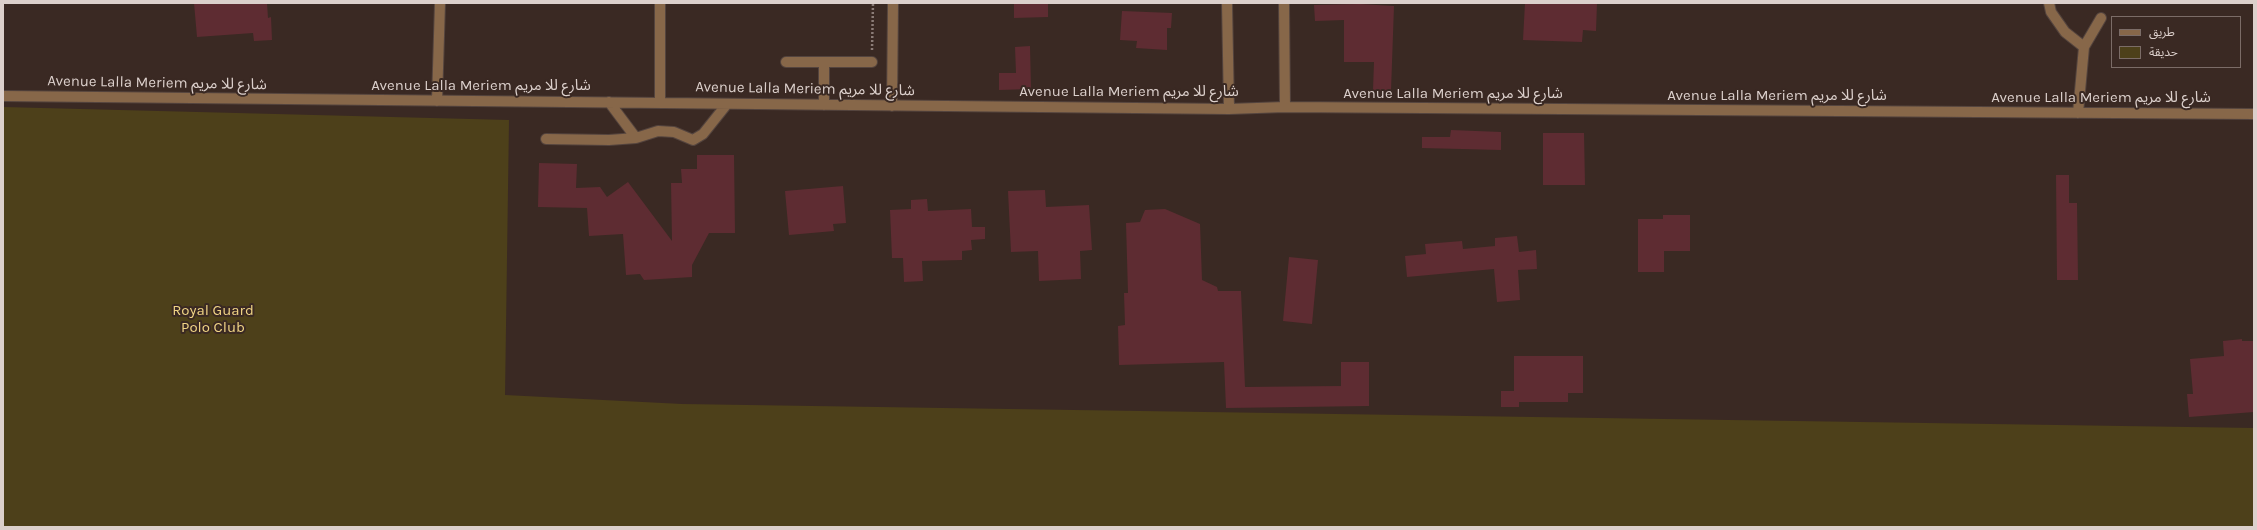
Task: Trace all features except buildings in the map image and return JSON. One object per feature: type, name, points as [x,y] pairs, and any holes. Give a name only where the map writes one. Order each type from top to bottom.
[{"type":"street","points":[[437,102],[440,3]]},
{"type":"street","points":[[660,3],[660,102]]},
{"type":"street","points":[[892,106],[893,3]]},
{"type":"street","points":[[1227,3],[1229,109]]},
{"type":"street","points":[[1284,3],[1285,107]]},
{"type":"street","points":[[2049,3],[2051,12],[2065,32],[2084,47]]},
{"type":"street","points":[[2078,113],[2084,47],[2101,18]]},
{"type":"street","points":[[786,62],[872,62]]},
{"type":"street","points":[[824,62],[824,105]]},
{"type":"street","name":"Avenue Lalla Meriem شارع للا مريم","points":[[3,96],[437,102],[660,102],[1229,109],[1285,107],[2254,114]]},
{"type":"street","points":[[609,102],[636,138]]},
{"type":"street","points":[[546,139],[609,140],[636,138],[658,131],[674,132],[692,140],[702,134],[727,104]]},
{"type":"path","points":[[872,62],[873,3]]},
{"type":"green space","name":"Royal Guard Polo Club","points":[[3,107],[509,120],[505,395],[682,404],[2254,428],[2254,527],[3,527]]}]
